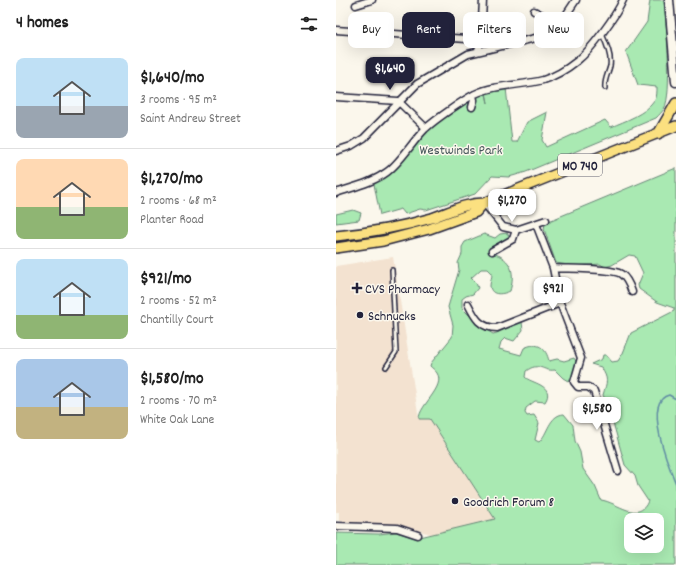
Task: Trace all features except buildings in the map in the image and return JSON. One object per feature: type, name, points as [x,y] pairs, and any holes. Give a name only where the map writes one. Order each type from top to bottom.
[{"type":"main road","points":[[669,0],[676,82]]},
{"type":"main road","points":[[658,134],[676,102]]},
{"type":"main road","name":"MO 740","points":[[336,236],[405,225],[472,203],[484,203],[676,126]]},
{"type":"main road","name":"MO 740","points":[[336,248],[383,241],[429,229],[476,212],[484,203]]},
{"type":"street","points":[[356,5],[372,0]]},
{"type":"street","points":[[482,0],[482,12]]},
{"type":"street","points":[[567,12],[576,0]]},
{"type":"street","points":[[336,192],[361,184],[388,171],[426,128],[473,95],[485,90],[542,80],[555,75],[579,60],[615,15],[623,0]]},
{"type":"street","points":[[336,30],[463,39]]},
{"type":"street","points":[[336,151],[351,146],[364,138],[398,101],[417,84],[468,54],[478,50],[534,39]]},
{"type":"street","points":[[472,108],[474,100],[473,95]]},
{"type":"street","points":[[336,97],[398,101],[426,128]]},
{"type":"street","points":[[484,203],[503,227],[516,230],[546,220]]},
{"type":"street","points":[[536,224],[553,268],[560,303],[581,358],[574,382],[578,387],[588,387],[594,391],[618,471]]},
{"type":"street","points":[[492,251],[512,239],[516,230]]},
{"type":"street","points":[[553,268],[610,271],[621,274],[627,281],[632,292]]},
{"type":"street","points":[[468,304],[478,322],[490,328],[497,328],[560,303]]},
{"type":"street","points":[[336,526],[397,528],[418,535]]},
{"type":"lane","points":[[601,32],[610,55],[610,65],[605,79],[605,88]]},
{"type":"lane","points":[[386,367],[396,352],[392,270]]},
{"type":"shaded area","points":[[393,257],[419,419],[430,419],[495,519],[434,535],[400,525],[339,521],[339,512],[336,512],[336,266]]},
{"type":"green space","name":"Westwinds Park","points":[[650,0],[664,0],[668,56],[667,101],[664,109],[656,118],[526,172],[509,177],[492,176],[475,194],[426,210],[420,209],[405,214],[401,209],[380,215],[373,179],[381,176],[426,128],[485,90],[488,103],[486,92],[506,88],[512,142],[517,142],[527,122],[547,112],[542,140],[546,147],[605,120],[611,127],[641,113],[656,99],[657,87],[638,85],[626,52],[647,22]]},
{"type":"green space","points":[[676,168],[676,565],[336,565],[336,533],[379,534],[396,532],[416,538],[495,519],[430,419],[419,419],[423,408],[438,384],[439,378],[430,366],[431,363],[452,337],[453,325],[448,307],[459,270],[458,263],[462,254],[462,247],[465,242],[484,234],[495,238],[500,234],[507,233],[509,236],[507,240],[489,250],[505,259],[508,263],[512,271],[510,291],[501,294],[493,292],[490,286],[492,273],[488,269],[481,269],[471,278],[476,283],[478,288],[473,294],[462,299],[462,308],[480,326],[493,334],[518,322],[522,322],[523,330],[514,341],[505,338],[501,342],[499,349],[521,355],[524,348],[533,345],[541,347],[546,352],[549,361],[557,359],[564,361],[574,358],[577,363],[575,373],[568,381],[555,370],[535,367],[526,371],[525,377],[545,388],[548,396],[545,402],[535,401],[526,408],[525,413],[527,416],[534,415],[539,423],[535,440],[539,442],[552,421],[559,415],[564,414],[573,425],[575,441],[580,452],[583,469],[595,486],[601,500],[627,510],[639,511],[644,508],[648,501],[638,486],[635,476],[625,465],[608,405],[603,395],[606,383],[605,375],[601,367],[591,364],[602,359],[603,355],[606,355],[612,362],[618,361],[631,333],[674,311],[674,308],[657,302],[639,289],[638,285],[643,273],[635,256],[629,255],[612,265],[605,267],[600,264],[574,266],[556,263],[544,229],[545,224]]},
{"type":"green space","points":[[353,210],[361,213],[359,220],[336,223],[336,214]]},
{"type":"waterway","points":[[676,399],[669,395],[661,400],[658,409],[660,435],[668,464],[676,484]]},
{"type":"place","name":"CVS Pharmacy","points":[[357,288]]},
{"type":"place","name":"Schnucks","points":[[360,315]]},
{"type":"place","name":"Goodrich Forum 8","points":[[455,501]]}]
